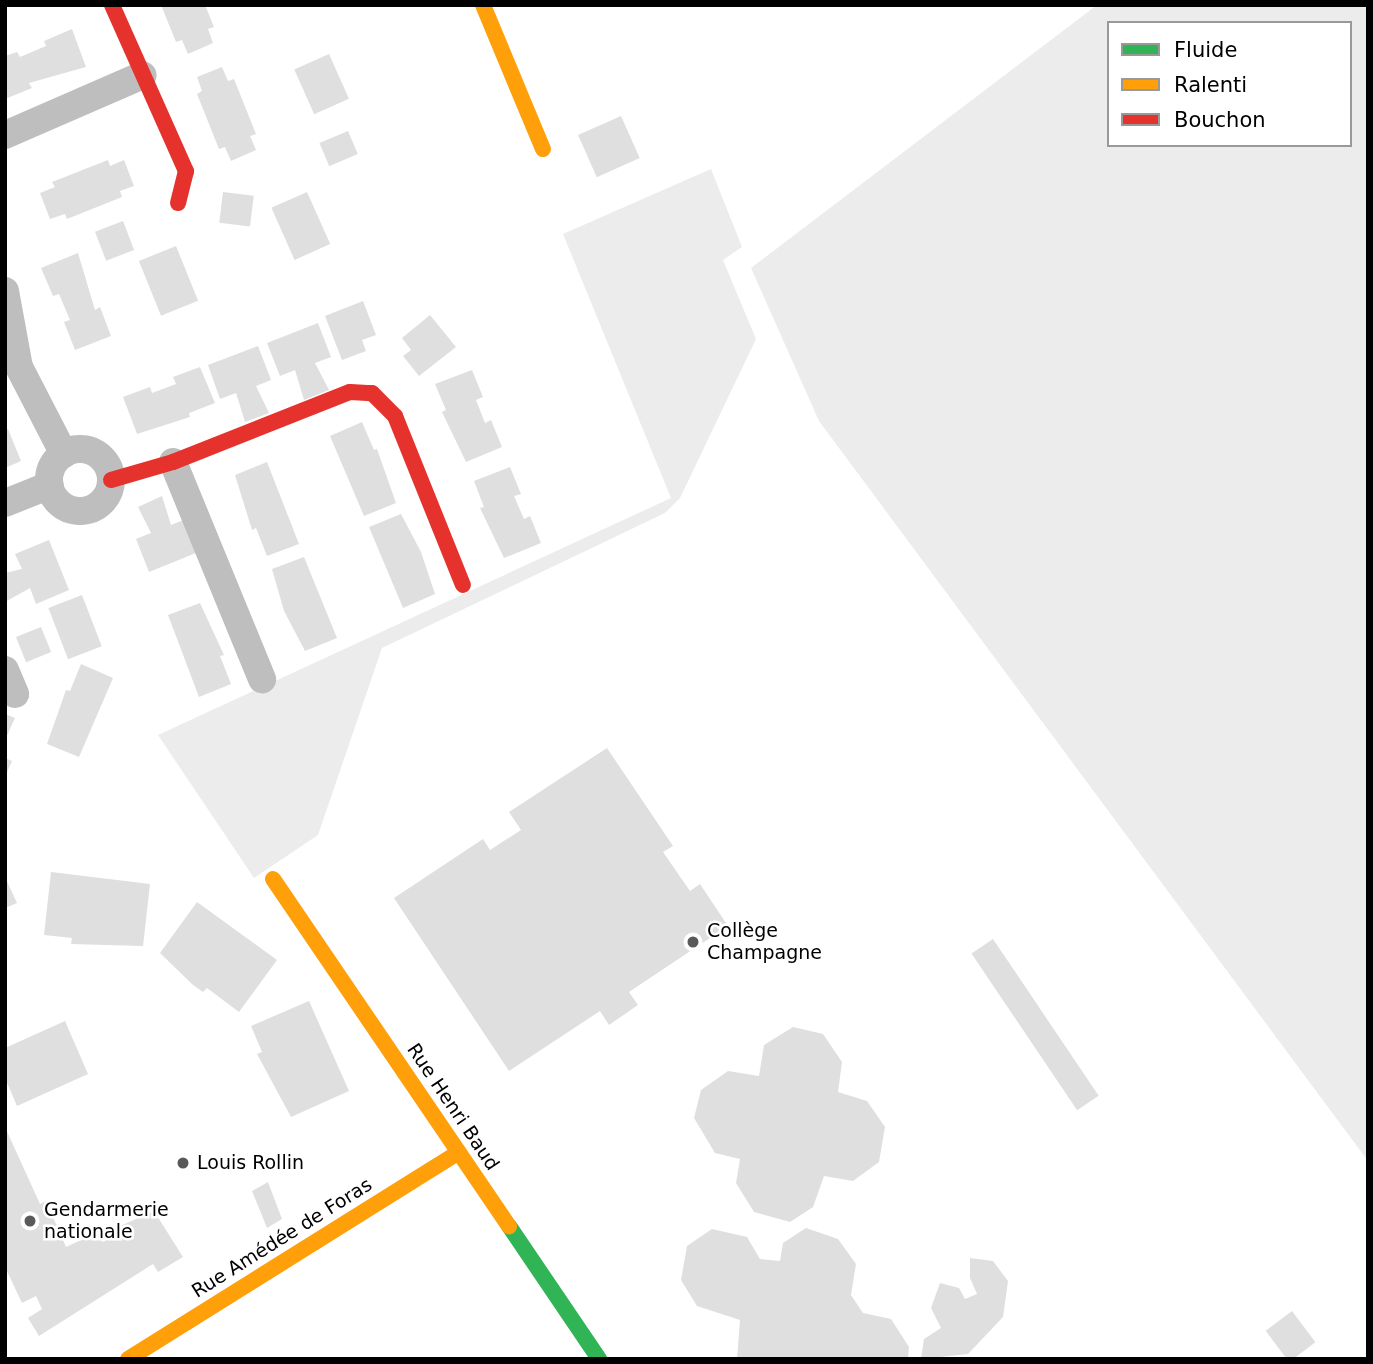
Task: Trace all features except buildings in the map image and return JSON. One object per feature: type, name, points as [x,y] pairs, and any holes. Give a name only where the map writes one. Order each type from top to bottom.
[{"type":"street","points":[[112,5],[186,171],[178,203]]},
{"type":"street","points":[[483,5],[542,149]]},
{"type":"street","points":[[5,135],[143,75]]},
{"type":"street","points":[[5,291],[19,367],[64,454]]},
{"type":"street","points":[[111,480],[173,461],[350,392],[372,393],[395,416],[463,585]]},
{"type":"street","points":[[74,449],[96,452],[110,469],[111,480],[103,501],[83,510],[61,504],[50,485],[52,467],[64,454],[74,449]]},
{"type":"street","points":[[173,461],[262,679]]},
{"type":"street","points":[[5,503],[50,485]]},
{"type":"street","name":"Rue Henri Baud","points":[[273,879],[599,1359]]},
{"type":"street","name":"Rue Amédée de Foras","points":[[128,1359],[458,1152]]},
{"type":"shaded area","points":[[1097,5],[1368,5],[1368,1161],[819,421],[751,268]]},
{"type":"shaded area","points":[[711,169],[742,247],[723,260],[756,339],[680,498],[665,513],[382,648],[318,835],[254,878],[158,735],[671,498],[563,234]]},
{"type":"traffic: fast","points":[[509,1226],[599,1359]]},
{"type":"traffic: slow","points":[[483,5],[543,149]]},
{"type":"traffic: slow","points":[[273,879],[509,1226]]},
{"type":"traffic: slow","points":[[128,1359],[459,1152]]},
{"type":"traffic: jam","points":[[112,5],[186,171],[178,203]]},
{"type":"traffic: jam","points":[[111,480],[173,462],[350,392],[372,393],[395,416],[463,585]]},
{"type":"place","name":"Collège Champagne","points":[[693,942]]},
{"type":"place","name":"Louis Rollin","points":[[183,1163]]},
{"type":"place","name":"Gendarmerie nationale","points":[[30,1221]]}]
